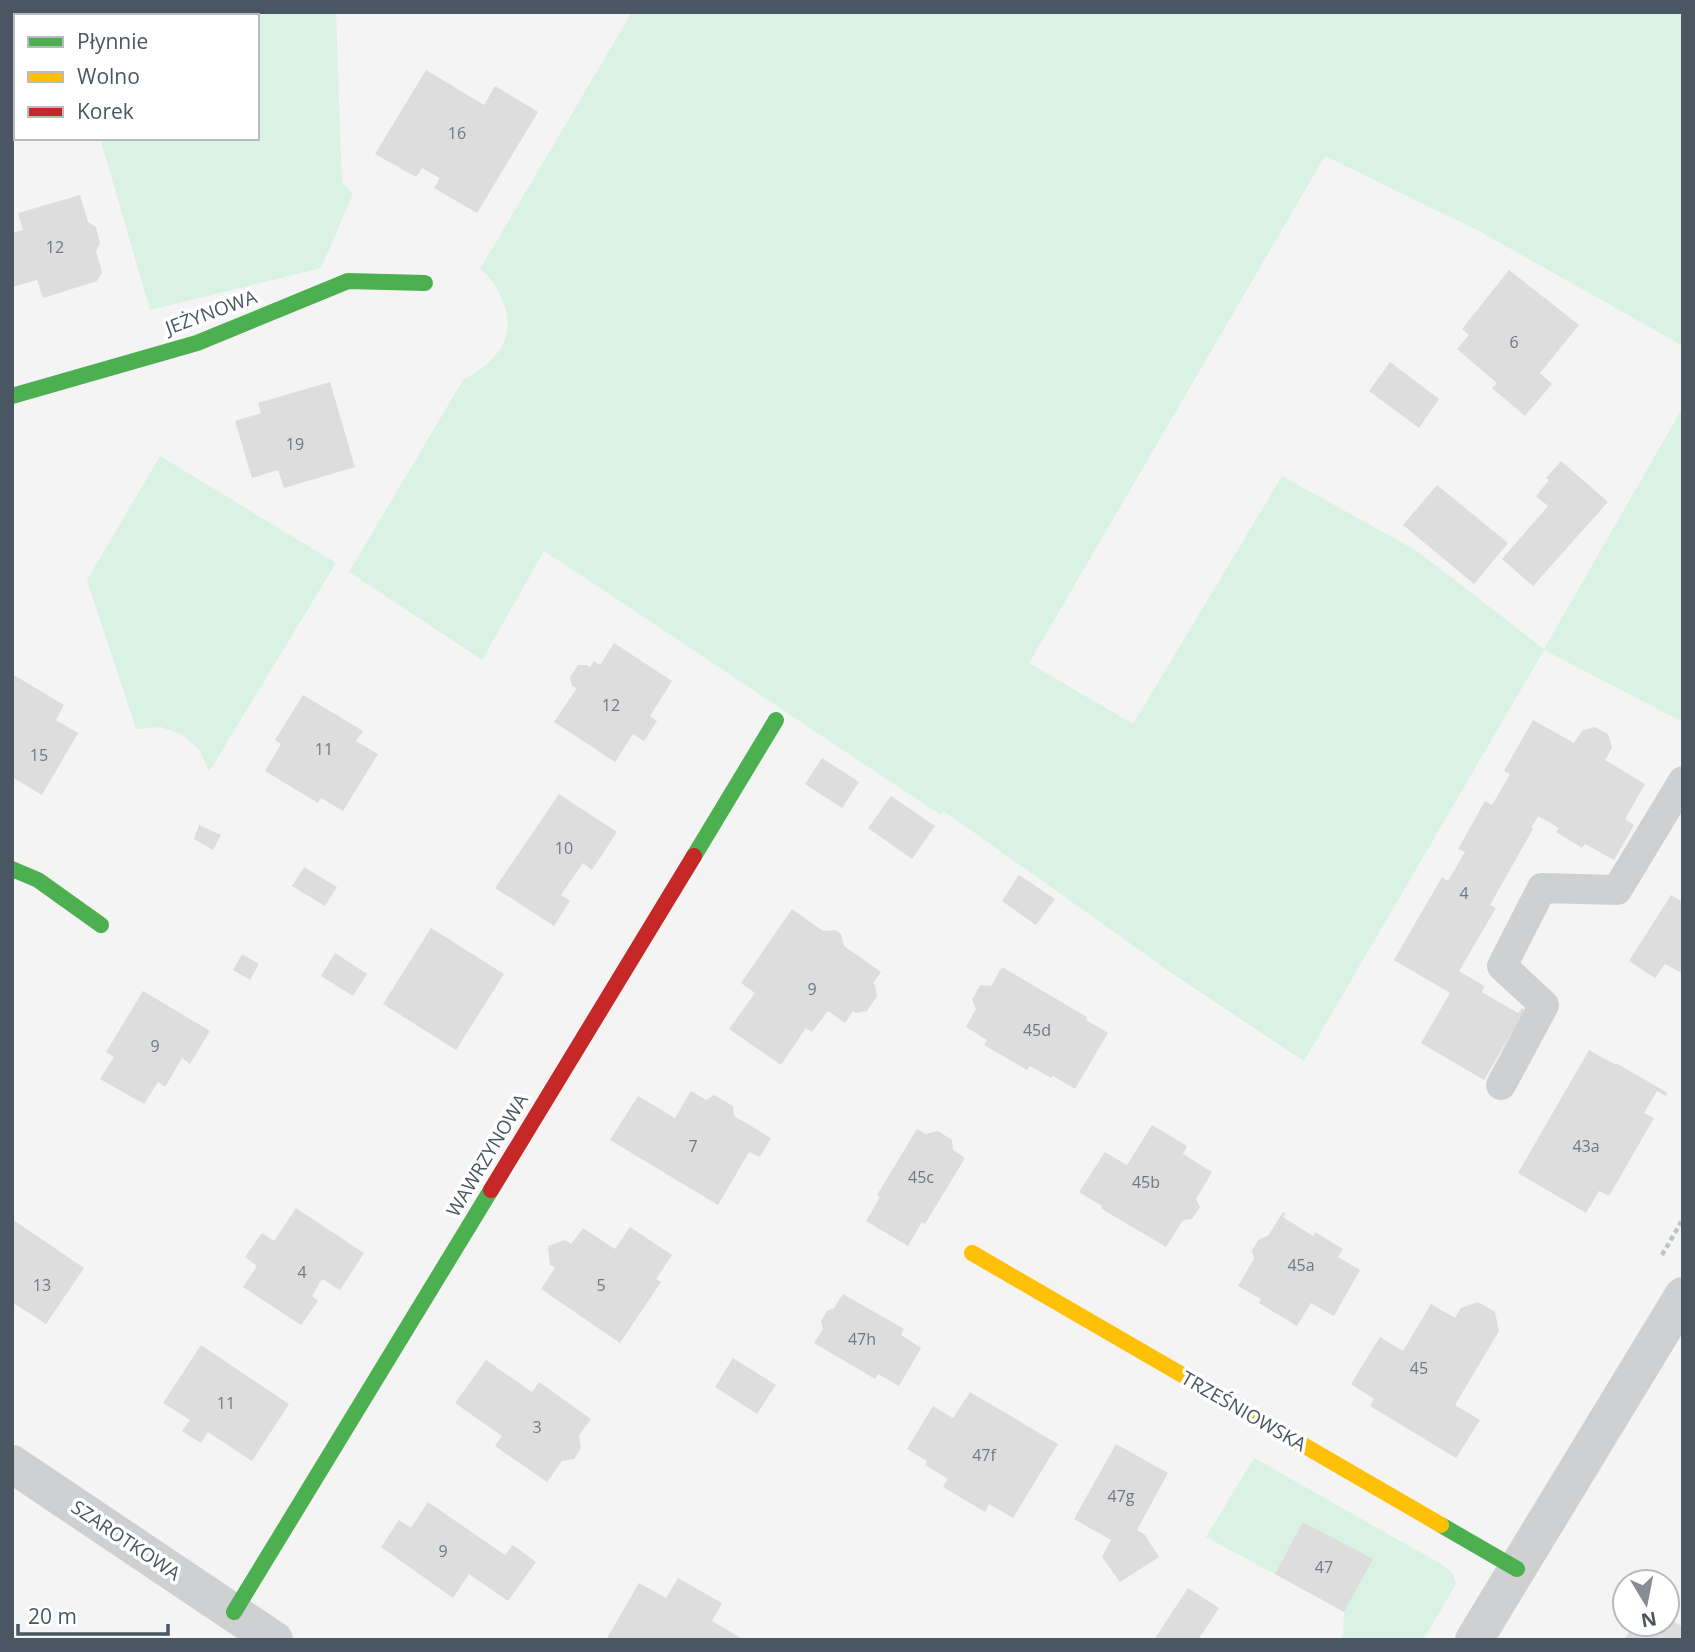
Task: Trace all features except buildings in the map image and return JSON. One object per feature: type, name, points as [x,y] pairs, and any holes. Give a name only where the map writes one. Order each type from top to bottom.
[{"type":"street","name":"JEŻYNOWA","points":[[12,396],[197,343],[348,281],[425,283]]},
{"type":"street","name":"WAWRZYNOWA","points":[[234,1612],[776,720]]},
{"type":"street","points":[[12,869],[38,880],[101,925]]},
{"type":"street","name":"TRZEŚNIOWSKA","points":[[972,1253],[1517,1569]]},
{"type":"street","points":[[1474,1640],[1683,1296]]},
{"type":"street","name":"SZAROTKOWA","points":[[12,1464],[274,1640]]},
{"type":"lane","points":[[1500,1085],[1544,1005],[1502,966],[1542,888],[1617,890],[1683,781]]},
{"type":"path","points":[[1662,1255],[1683,1219]]},
{"type":"green space","points":[[12,12],[336,12],[342,182],[353,194],[321,268],[150,310],[101,140],[259,140],[259,14],[14,14],[12,37]]},
{"type":"green space","points":[[632,12],[1683,12],[1683,346],[1479,231],[1325,156],[1029,663],[1133,724],[1282,476],[1417,551],[1544,649],[1683,407],[1683,722],[1544,650],[1304,1061],[1170,972],[944,811],[941,815],[544,551],[482,660],[349,572],[463,380],[487,364],[503,345],[508,322],[506,309],[494,283],[480,269]]},
{"type":"green space","points":[[160,456],[336,563],[209,772],[200,751],[183,735],[161,727],[136,729],[87,580]]},
{"type":"green space","points":[[1254,1458],[1441,1564],[1453,1574],[1456,1584],[1423,1640],[1340,1640],[1343,1634],[1344,1612],[1372,1559],[1303,1522],[1275,1574],[1206,1537]]},
{"type":"traffic: fast","points":[[12,396],[197,343],[348,281],[425,283]]},
{"type":"traffic: fast","points":[[694,856],[776,720]]},
{"type":"traffic: fast","points":[[12,869],[38,880],[101,925]]},
{"type":"traffic: fast","points":[[234,1612],[491,1190]]},
{"type":"traffic: fast","points":[[1441,1525],[1517,1569]]},
{"type":"traffic: slow","points":[[972,1253],[1441,1525]]},
{"type":"traffic: jam","points":[[491,1190],[694,856]]}]
